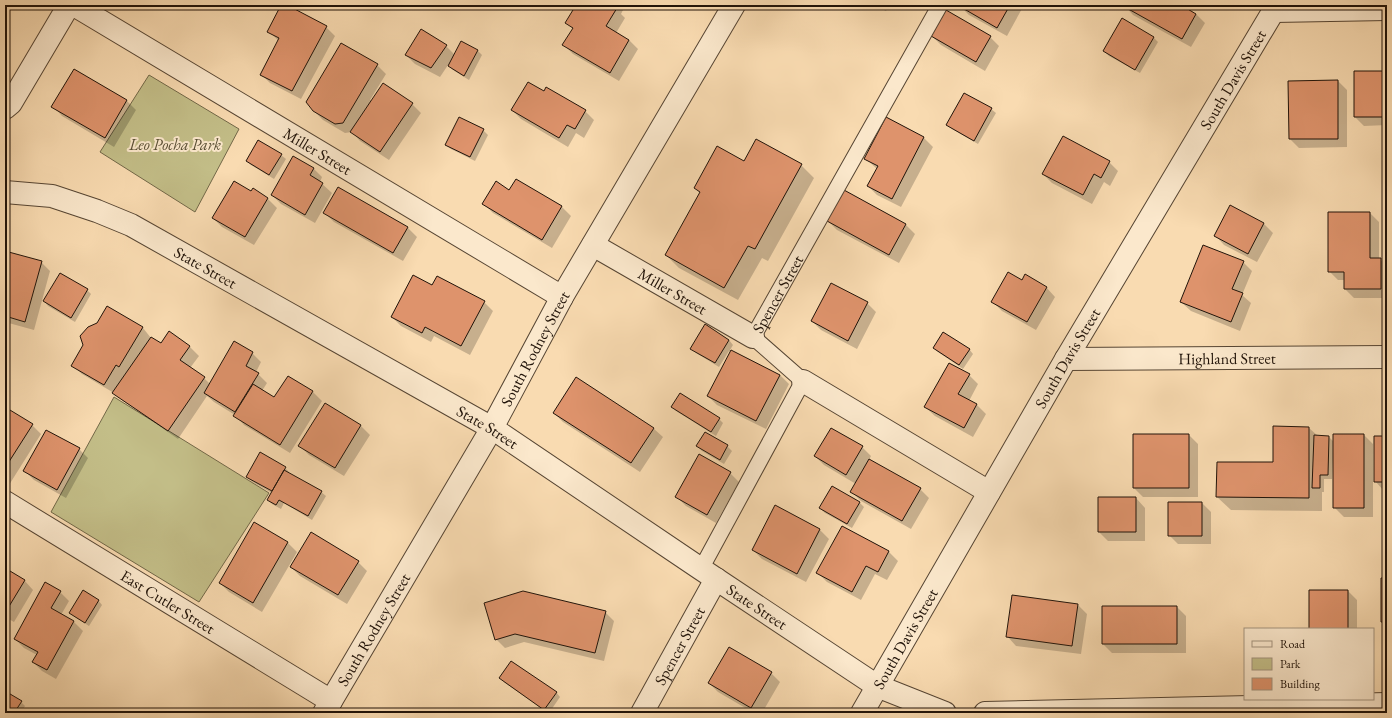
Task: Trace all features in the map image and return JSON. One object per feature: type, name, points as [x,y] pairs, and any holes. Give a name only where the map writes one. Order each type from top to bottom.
[{"type":"street","points":[[5,108],[11,103],[69,5]]},
{"type":"street","name":"Miller Street","points":[[74,5],[562,297]]},
{"type":"street","name":"South Rodney Street","points":[[327,707],[492,428],[562,297],[734,5]]},
{"type":"street","points":[[1275,8],[1387,9]]},
{"type":"street","name":"South Davis Street","points":[[862,713],[1066,360],[1275,8]]},
{"type":"street","name":"State Street","points":[[5,192],[52,196],[97,211],[130,225],[492,428],[877,686],[945,713]]},
{"type":"street","name":"Miller Street","points":[[592,245],[753,337]]},
{"type":"street","name":"Highland Street","points":[[1066,360],[1387,357]]},
{"type":"street","points":[[803,381],[989,492]]},
{"type":"street","name":"East Cutler Street","points":[[5,502],[327,707]]},
{"type":"street","name":"Spencer Street","points":[[642,713],[708,574]]},
{"type":"street","points":[[985,713],[1387,704]]},
{"type":"lane","name":"Spencer Street","points":[[708,574],[803,381],[753,337],[940,5]]},
{"type":"green space","name":"Leo Pocha Park","points":[[149,75],[239,129],[195,212],[100,152]]},
{"type":"green space","points":[[114,397],[269,493],[199,602],[51,512]]},
{"type":"building","points":[[281,5],[287,5],[327,26],[292,91],[260,75],[279,38],[267,32]]},
{"type":"building","points":[[576,5],[612,5],[617,8],[606,26],[629,40],[610,73],[562,45],[573,28],[565,23]]},
{"type":"building","points":[[1010,5],[997,28],[959,6]]},
{"type":"building","points":[[1123,5],[1181,5],[1196,14],[1182,39]]},
{"type":"building","points":[[946,10],[991,36],[976,62],[931,36]]},
{"type":"building","points":[[1122,18],[1154,37],[1135,70],[1103,51]]},
{"type":"building","points":[[421,29],[447,45],[431,68],[405,55]]},
{"type":"building","points":[[461,41],[478,50],[464,76],[448,66]]},
{"type":"building","points":[[341,43],[378,64],[343,123],[335,124],[313,111],[306,102]]},
{"type":"building","points":[[74,69],[127,100],[105,138],[51,107]]},
{"type":"building","points":[[1354,71],[1387,71],[1387,129],[1386,117],[1354,117]]},
{"type":"building","points":[[1338,80],[1338,139],[1289,139],[1288,81]]},
{"type":"building","points":[[528,82],[544,91],[546,87],[586,110],[575,129],[567,125],[559,138],[511,110]]},
{"type":"building","points":[[383,83],[413,103],[380,152],[350,132]]},
{"type":"building","points":[[964,93],[992,108],[974,141],[946,125]]},
{"type":"building","points":[[459,117],[484,129],[470,157],[445,145]]},
{"type":"building","points":[[886,117],[924,137],[892,199],[867,186],[878,166],[864,159]]},
{"type":"building","points":[[1063,136],[1110,161],[1101,178],[1094,174],[1083,195],[1042,174]]},
{"type":"building","points":[[756,139],[802,164],[755,249],[748,246],[724,288],[665,255],[700,192],[694,188],[717,146],[744,161]]},
{"type":"building","points":[[258,140],[282,154],[269,175],[246,161]]},
{"type":"building","points":[[293,156],[314,168],[310,175],[323,183],[305,215],[271,195]]},
{"type":"building","points":[[516,179],[562,206],[542,240],[482,204],[496,181],[509,190]]},
{"type":"building","points":[[234,181],[251,191],[253,188],[268,198],[245,237],[212,218]]},
{"type":"building","points":[[338,187],[408,227],[393,253],[323,213]]},
{"type":"building","points":[[844,190],[906,224],[889,255],[827,221]]},
{"type":"building","points":[[1230,205],[1264,223],[1248,254],[1214,236]]},
{"type":"building","points":[[1328,212],[1370,212],[1370,258],[1381,258],[1381,289],[1344,289],[1344,272],[1328,272]]},
{"type":"building","points":[[1203,245],[1244,261],[1232,289],[1243,293],[1231,322],[1180,302]]},
{"type":"building","points":[[5,251],[42,261],[25,322],[5,316]]},
{"type":"building","points":[[1008,272],[1022,280],[1025,274],[1047,287],[1027,322],[991,302]]},
{"type":"building","points":[[60,273],[88,289],[71,318],[43,301]]},
{"type":"building","points":[[413,275],[432,285],[437,276],[485,301],[461,346],[425,327],[422,333],[391,317]]},
{"type":"building","points":[[831,283],[868,302],[848,341],[811,321]]},
{"type":"building","points":[[107,306],[143,327],[119,367],[116,365],[104,385],[71,366],[83,345],[80,336],[88,327],[97,323]]},
{"type":"building","points":[[705,324],[729,340],[715,363],[690,349]]},
{"type":"building","points":[[169,331],[190,346],[180,360],[205,377],[168,431],[112,393],[151,337],[161,343]]},
{"type":"building","points":[[943,332],[970,349],[959,365],[933,348]]},
{"type":"building","points":[[234,341],[253,352],[246,366],[259,373],[235,412],[204,393]]},
{"type":"building","points":[[731,350],[780,375],[756,421],[707,396]]},
{"type":"building","points":[[949,363],[970,374],[958,394],[977,404],[964,428],[924,407]]},
{"type":"building","points":[[288,376],[313,391],[280,445],[233,416],[253,384],[274,397]]},
{"type":"building","points":[[576,377],[654,428],[631,463],[553,413]]},
{"type":"building","points":[[680,393],[720,418],[711,432],[671,407]]},
{"type":"building","points":[[325,403],[361,425],[335,468],[298,446]]},
{"type":"building","points":[[5,407],[33,424],[5,468]]},
{"type":"building","points":[[1273,426],[1309,427],[1309,498],[1216,497],[1217,462],[1273,462]]},
{"type":"building","points":[[831,428],[863,446],[846,475],[814,456]]},
{"type":"building","points":[[46,430],[80,448],[57,490],[23,471]]},
{"type":"building","points":[[705,432],[728,445],[720,460],[696,446]]},
{"type":"building","points":[[1133,434],[1189,434],[1189,488],[1133,488]]},
{"type":"building","points":[[1333,434],[1364,434],[1364,508],[1333,508]]},
{"type":"building","points":[[1314,435],[1329,436],[1328,475],[1320,475],[1320,488],[1312,488]]},
{"type":"building","points":[[1374,436],[1387,436],[1387,482],[1374,482]]},
{"type":"building","points":[[260,452],[286,467],[272,491],[246,477]]},
{"type":"building","points":[[699,454],[731,472],[707,515],[675,497]]},
{"type":"building","points":[[869,459],[921,488],[902,521],[850,492]]},
{"type":"building","points":[[284,470],[322,491],[308,516],[279,500],[276,505],[267,500]]},
{"type":"building","points":[[832,486],[860,502],[847,524],[819,508]]},
{"type":"building","points":[[1098,497],[1136,497],[1136,532],[1098,532]]},
{"type":"building","points":[[1168,502],[1202,502],[1202,536],[1168,536]]},
{"type":"building","points":[[775,505],[820,529],[797,574],[752,550]]},
{"type":"building","points":[[254,522],[288,542],[253,603],[219,583]]},
{"type":"building","points":[[842,526],[889,551],[878,572],[866,566],[852,592],[816,573]]},
{"type":"building","points":[[311,532],[359,561],[338,595],[290,567]]},
{"type":"building","points":[[5,568],[25,580],[5,613]]},
{"type":"building","points":[[1381,578],[1387,578],[1387,622],[1381,622]]},
{"type":"building","points":[[45,582],[61,591],[51,608],[74,621],[47,670],[32,662],[38,652],[14,639]]},
{"type":"building","points":[[83,590],[99,600],[85,623],[69,613]]},
{"type":"building","points":[[1309,590],[1348,590],[1348,628],[1309,628]]},
{"type":"building","points":[[523,591],[606,611],[595,653],[515,634],[495,640],[484,603]]},
{"type":"building","points":[[1012,595],[1078,604],[1072,646],[1006,637]]},
{"type":"building","points":[[1102,606],[1177,606],[1177,644],[1102,644]]},
{"type":"building","points":[[729,647],[772,672],[751,708],[708,683]]},
{"type":"building","points":[[511,661],[557,692],[544,710],[499,678]]},
{"type":"building","points":[[5,691],[22,701],[14,713],[5,713]]}]
